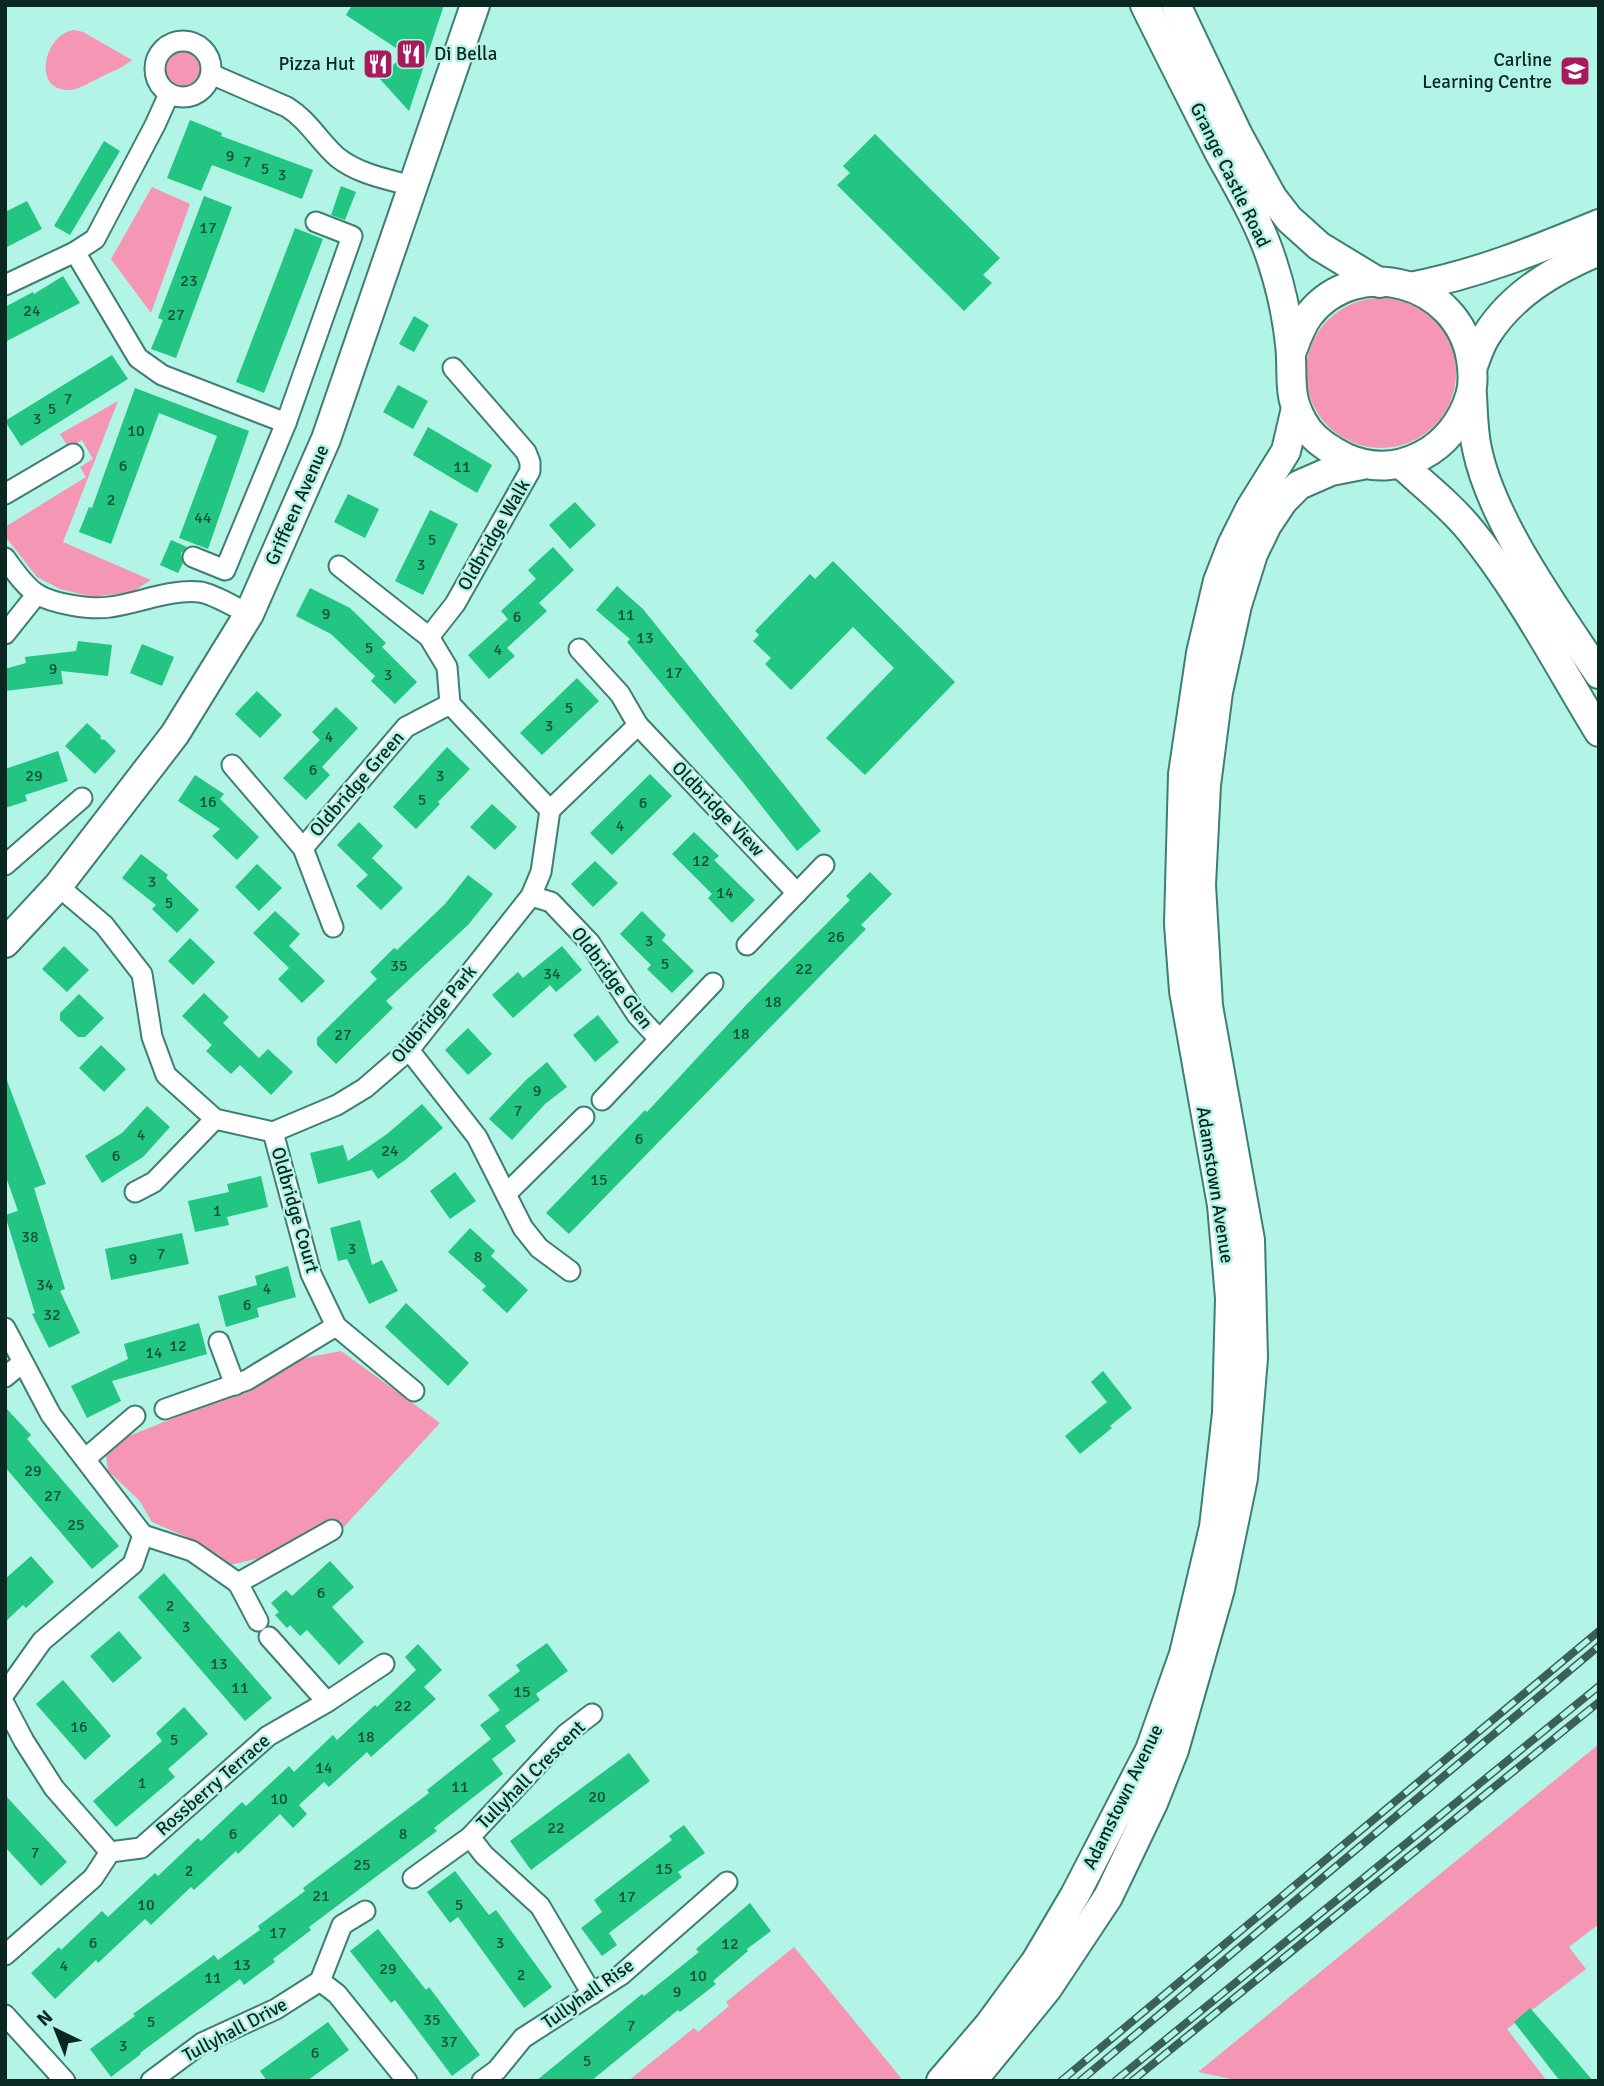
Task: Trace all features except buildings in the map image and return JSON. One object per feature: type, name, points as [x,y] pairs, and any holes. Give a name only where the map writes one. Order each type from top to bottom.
[{"type":"street","name":"Griffeen Avenue","points":[[5,943],[58,886],[175,734],[249,614],[326,439],[475,5]]},
{"type":"street","name":"Grange Castle Road","points":[[1145,5],[1261,233],[1275,270],[1288,325],[1291,386],[1296,408],[1309,432],[1333,452],[1362,465],[1401,464],[1426,455],[1454,432],[1472,379]]},
{"type":"street","name":"Grange Castle Road","points":[[1176,5],[1238,135],[1272,197],[1289,219],[1320,246],[1380,283]]},
{"type":"street","points":[[187,41],[202,48],[211,64],[211,74],[203,90],[186,98],[169,94],[158,83],[154,68],[159,54],[171,44],[187,41]]},
{"type":"street","points":[[211,74],[298,114],[335,155],[350,166],[412,186]]},
{"type":"street","points":[[5,285],[75,252],[95,239],[169,94]]},
{"type":"street","points":[[193,556],[225,570],[286,423],[352,236],[316,222]]},
{"type":"street","points":[[1410,286],[1509,261],[1599,223]]},
{"type":"street","points":[[1472,379],[1485,337],[1523,293],[1546,277],[1599,251]]},
{"type":"street","points":[[75,252],[138,358],[162,376],[286,423]]},
{"type":"street","name":"Grange Castle Road","points":[[1291,354],[1303,325],[1311,314],[1328,298],[1352,286],[1380,283],[1410,286],[1430,295],[1450,311],[1469,344],[1477,450],[1495,503],[1522,553],[1599,674]]},
{"type":"street","name":"Oldbridge Walk","points":[[429,637],[455,604],[530,471],[526,453],[453,368]]},
{"type":"street","name":"Adamstown Avenue","points":[[941,2081],[989,2025],[1035,1961],[1075,1895],[1150,1751],[1184,1654],[1214,1527],[1227,1413],[1230,1298],[1222,1205],[1202,1104],[1183,978],[1178,911],[1183,774],[1201,653],[1218,582],[1250,509],[1286,451],[1296,408]]},
{"type":"street","points":[[5,494],[74,454]]},
{"type":"street","points":[[1401,464],[1446,504],[1470,530],[1505,579],[1599,732]]},
{"type":"street","name":"Adamstown Avenue","points":[[972,2081],[1047,1989],[1108,1897],[1153,1803],[1174,1750],[1220,1589],[1243,1478],[1252,1332],[1250,1240],[1208,1006],[1201,885],[1209,758],[1218,692],[1237,605],[1253,554],[1267,525],[1299,485],[1331,471],[1362,465]]},
{"type":"street","points":[[5,558],[37,594],[71,605],[112,607],[156,595],[202,592],[249,614]]},
{"type":"street","points":[[339,566],[429,637],[447,667],[450,704],[550,810],[638,725]]},
{"type":"street","points":[[5,634],[37,594]]},
{"type":"street","name":"Oldbridge View","points":[[579,649],[620,694],[638,725],[797,893]]},
{"type":"street","name":"Oldbridge Green","points":[[303,848],[406,727],[450,704]]},
{"type":"street","name":"Oldbridge Green","points":[[232,765],[303,848],[333,927]]},
{"type":"street","points":[[5,865],[82,798]]},
{"type":"street","name":"Oldbridge Park","points":[[273,1132],[337,1105],[365,1088],[409,1050],[531,896],[541,872],[550,810]]},
{"type":"street","points":[[747,945],[824,865]]},
{"type":"street","points":[[58,886],[104,925],[142,974],[152,1037],[166,1074],[215,1119],[273,1132]]},
{"type":"street","name":"Oldbridge Glen","points":[[531,896],[551,902],[590,943],[637,1015],[659,1039]]},
{"type":"street","name":"Oldbridge Glen","points":[[602,1100],[713,983]]},
{"type":"street","points":[[409,1050],[477,1137],[523,1227],[539,1248],[570,1271]]},
{"type":"street","points":[[506,1194],[584,1117]]},
{"type":"street","points":[[135,1192],[154,1182],[215,1119]]},
{"type":"street","name":"Oldbridge Court","points":[[273,1132],[311,1274],[336,1326],[414,1391]]},
{"type":"street","points":[[165,1409],[247,1380],[336,1326]]},
{"type":"street","points":[[5,1328],[51,1415],[143,1535],[192,1550],[238,1583],[258,1621]]},
{"type":"street","points":[[219,1342],[235,1385]]},
{"type":"street","points":[[5,1377],[22,1363]]},
{"type":"street","points":[[85,1459],[135,1416]]},
{"type":"street","points":[[238,1583],[332,1530]]},
{"type":"street","points":[[5,1693],[42,1641],[132,1563],[143,1535]]},
{"type":"street","points":[[269,1637],[327,1702]]},
{"type":"street","name":"Rossberry Terrace","points":[[110,1852],[141,1848],[268,1736],[327,1702],[384,1664]]},
{"type":"street","points":[[5,1705],[54,1788],[110,1852],[93,1878],[5,1955]]},
{"type":"street","name":"Tullyhall Crescent","points":[[413,1878],[470,1837],[566,1734],[592,1714]]},
{"type":"street","name":"Tullyhall Crescent","points":[[470,1837],[484,1855],[540,1906],[592,1994]]},
{"type":"street","name":"Tullyhall Rise","points":[[482,2081],[497,2070],[523,2038],[621,1975],[727,1882]]},
{"type":"street","points":[[365,1911],[342,1925],[320,1981],[337,1994],[407,2081]]},
{"type":"street","name":"Tullyhall Drive","points":[[152,2080],[202,2043],[275,2009],[320,1981]]},
{"type":"street","points":[[5,2014],[65,2081]]},
{"type":"shaded area","points":[[74,30],[83,32],[132,60],[121,68],[72,90],[57,88],[46,72],[49,51],[55,41]]},
{"type":"shaded area","points":[[183,51],[196,57],[202,70],[196,83],[183,89],[170,83],[164,70],[170,57]]},
{"type":"shaded area","points":[[152,187],[190,204],[151,313],[111,259]]},
{"type":"shaded area","points":[[1381,298],[1410,304],[1434,320],[1450,344],[1456,373],[1450,402],[1434,426],[1410,442],[1381,448],[1352,442],[1328,426],[1312,402],[1306,373],[1312,344],[1328,320],[1352,304]]},
{"type":"shaded area","points":[[118,401],[63,542],[151,580],[132,592],[93,597],[60,589],[37,577],[5,536],[5,527],[86,477],[80,467],[93,459],[82,440],[69,448],[60,434]]},
{"type":"shaded area","points":[[341,1351],[440,1423],[328,1544],[313,1532],[274,1555],[230,1565],[189,1538],[152,1522],[139,1500],[108,1471],[106,1455],[119,1440],[249,1388],[294,1360]]},
{"type":"shaded area","points":[[1599,1744],[1599,1924],[1569,1947],[1586,1969],[1507,2029],[1547,2081],[1241,2081],[1198,2072]]},
{"type":"shaded area","points":[[794,1947],[901,2078],[899,2081],[628,2081],[694,2028],[698,2032],[729,2006],[726,2002]]},
{"type":"railway","points":[[1061,2081],[1599,1631]]},
{"type":"railway","points":[[1080,2081],[1599,1646]]},
{"type":"railway","points":[[1115,2081],[1599,1686]]},
{"type":"railway","points":[[1132,2081],[1599,1702]]},
{"type":"place","name":"Di Bella","points":[[411,54]]},
{"type":"place","name":"Pizza Hut","points":[[378,64]]},
{"type":"place","name":"Carline Learning Centre","points":[[1575,71]]}]
